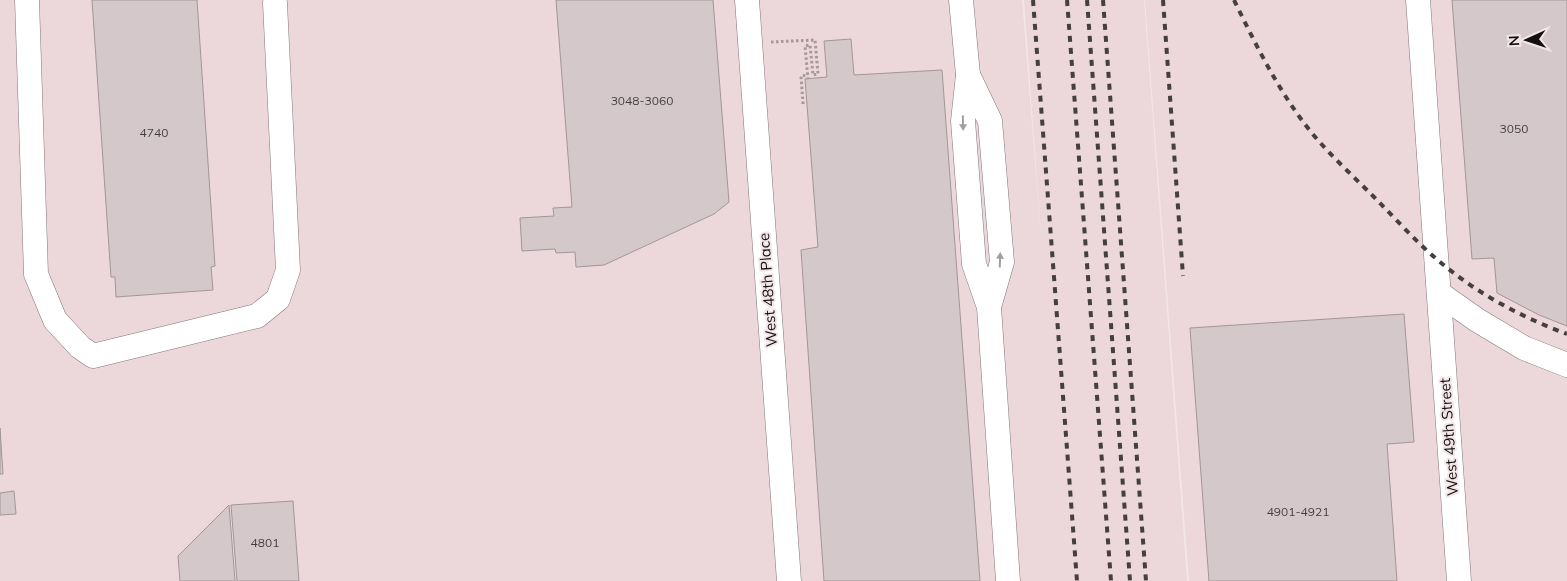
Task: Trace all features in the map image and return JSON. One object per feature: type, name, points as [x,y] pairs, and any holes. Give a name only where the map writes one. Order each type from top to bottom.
[{"type":"street","points":[[27,0],[36,274],[55,320],[80,347],[93,356],[256,316],[278,299],[288,270],[275,3]]},
{"type":"street","name":"West 48th Place","points":[[747,0],[789,581]]},
{"type":"street","points":[[961,0],[968,75],[962,121],[974,264],[989,307],[1008,581]]},
{"type":"street","name":"West 49th Street","points":[[1418,0],[1459,581]]},
{"type":"street","points":[[1440,294],[1477,320],[1524,348],[1567,366]]},
{"type":"path","points":[[750,44],[815,40],[818,74],[812,75],[810,45],[805,46],[808,77],[801,76],[803,104]]},
{"type":"shaded area","points":[[0,0],[1022,0],[1042,249],[1024,0],[1144,0],[1187,581],[0,581]]},
{"type":"shaded area","points":[[1145,0],[1567,0],[1567,581],[1189,581]]},
{"type":"building","points":[[92,0],[197,0],[215,266],[211,267],[213,290],[116,297],[115,277],[111,277]]},
{"type":"building","points":[[556,0],[713,0],[729,202],[714,214],[604,265],[576,267],[575,252],[556,253],[555,249],[522,251],[520,218],[554,216],[553,208],[572,207]]},
{"type":"building","points":[[1452,0],[1567,0],[1567,326],[1539,315],[1497,293],[1494,258],[1472,259]]},
{"type":"building","points":[[851,39],[854,75],[942,70],[980,581],[824,581],[801,250],[818,247],[805,79],[827,77],[824,41]]},
{"type":"building","points":[[1404,314],[1414,442],[1387,444],[1397,581],[1209,581],[1190,328]]},
{"type":"building","points":[[0,428],[3,474],[0,474]]},
{"type":"building","points":[[14,491],[16,514],[0,515],[0,493]]},
{"type":"building","points":[[293,501],[299,581],[237,581],[231,505]]},
{"type":"building","points":[[229,505],[235,581],[180,581],[178,556]]},
{"type":"railway","points":[[1033,0],[1077,581]]},
{"type":"railway","points":[[1067,0],[1111,581]]},
{"type":"railway","points":[[1087,0],[1130,581]]},
{"type":"railway","points":[[1103,0],[1146,581]]},
{"type":"railway","points":[[1163,0],[1183,276]]},
{"type":"railway","points":[[1234,0],[1273,76],[1309,130],[1414,238],[1430,254],[1468,284],[1516,312],[1567,334]]}]
